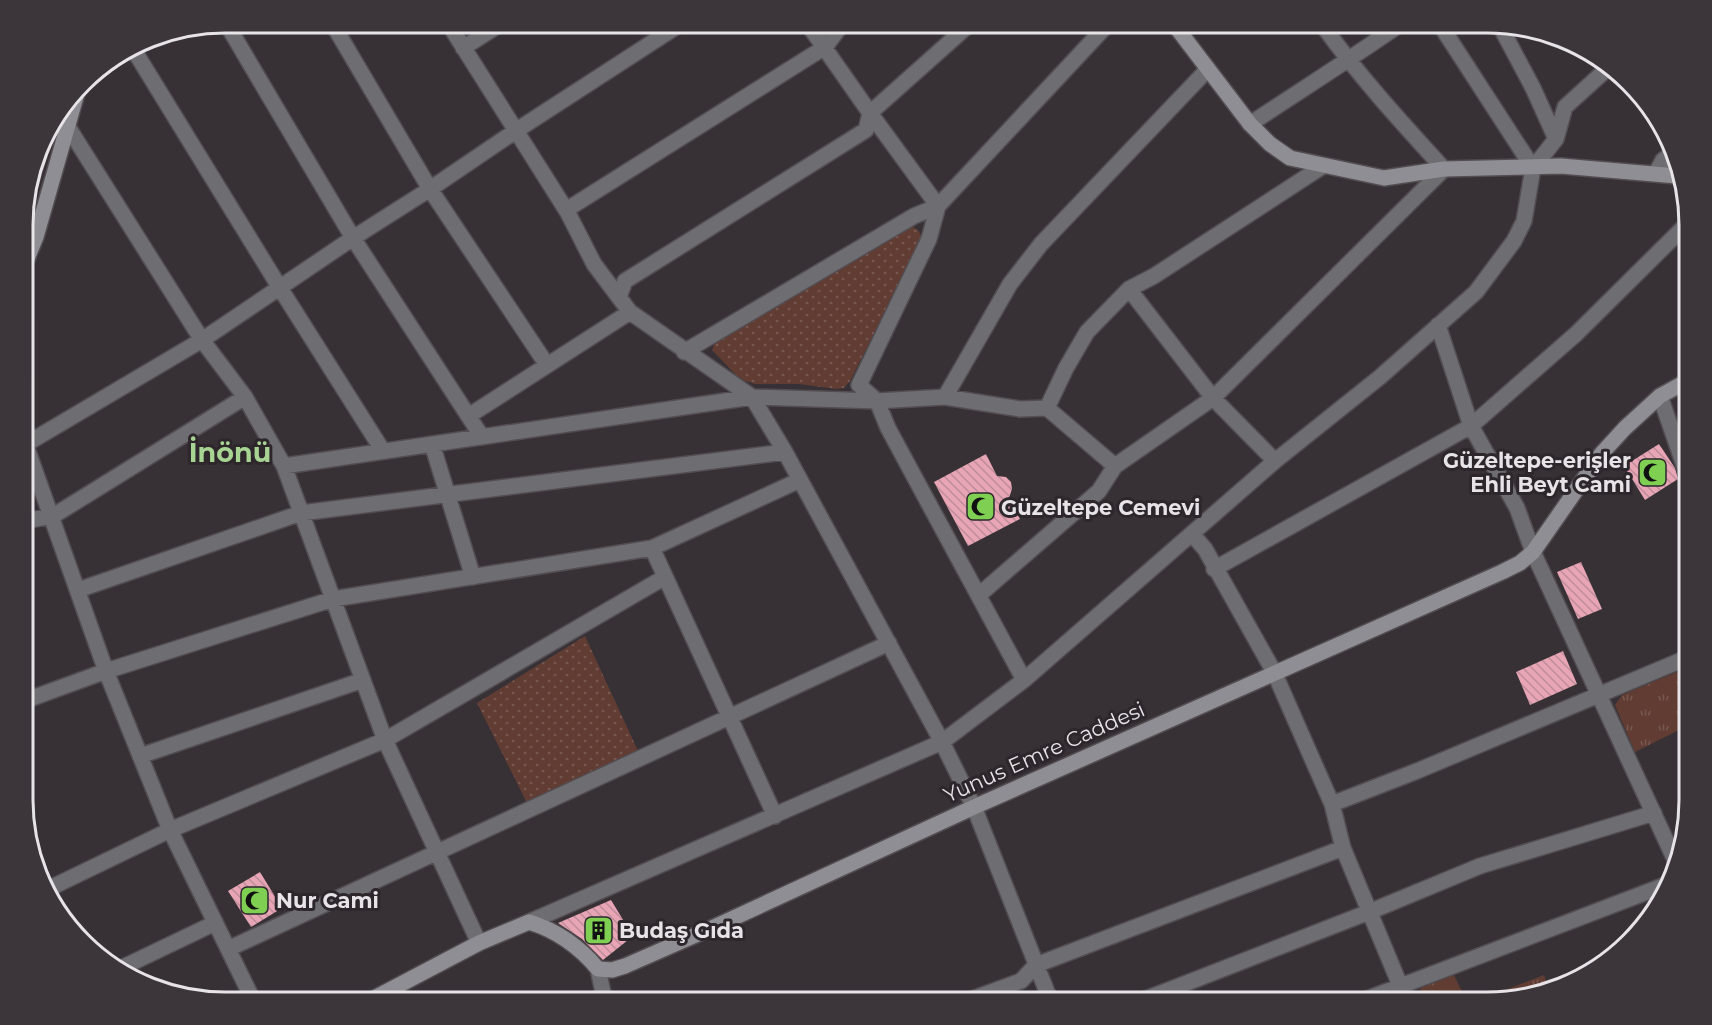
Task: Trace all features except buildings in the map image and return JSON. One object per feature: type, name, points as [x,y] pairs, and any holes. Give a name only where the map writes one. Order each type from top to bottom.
[{"type":"street","points":[[232,33],[352,238],[470,415],[482,437]]},
{"type":"street","points":[[338,33],[430,189],[547,365]]},
{"type":"street","points":[[454,33],[566,210],[594,264],[630,312],[684,352],[752,397],[801,480],[942,742],[974,807],[1047,992]]},
{"type":"street","points":[[463,48],[486,33]]},
{"type":"street","points":[[33,437],[202,340],[352,238],[665,33]]},
{"type":"street","points":[[815,33],[938,206]]},
{"type":"street","points":[[566,210],[825,47],[835,33]]},
{"type":"street","points":[[619,297],[625,280],[866,130],[870,113],[959,33]]},
{"type":"street","points":[[684,352],[914,216],[938,206],[1098,33]]},
{"type":"street","points":[[1181,33],[1250,124],[1270,144],[1290,158],[1384,178],[1444,169],[1561,166],[1672,175]]},
{"type":"street","points":[[1329,33],[1383,103],[1444,169]]},
{"type":"street","points":[[1250,124],[1386,33]]},
{"type":"street","points":[[1446,33],[1533,168]]},
{"type":"street","points":[[1504,34],[1557,139]]},
{"type":"street","points":[[137,55],[383,452]]},
{"type":"street","points":[[945,397],[1010,284],[1041,244],[1208,69]]},
{"type":"street","points":[[386,992],[479,943],[942,742],[1024,680],[1275,461],[1380,377],[1476,292],[1514,241],[1524,221],[1533,168],[1557,139],[1565,107],[1603,72]]},
{"type":"street","points":[[33,244],[73,108]]},
{"type":"street","points":[[68,126],[202,340],[245,397],[284,466],[385,740],[479,943]]},
{"type":"street","points":[[1656,173],[1667,157]]},
{"type":"street","points":[[1047,408],[1066,368],[1087,332],[1129,289],[1154,276],[1323,166]]},
{"type":"street","points":[[979,596],[1099,491],[1116,466],[1213,398],[1444,169]]},
{"type":"street","points":[[938,206],[929,240],[859,385],[877,401],[888,428],[1024,680]]},
{"type":"street","points":[[1214,568],[1471,426],[1576,334],[1679,232]]},
{"type":"street","points":[[1129,289],[1213,398],[1275,461]]},
{"type":"street","points":[[470,415],[630,312]]},
{"type":"street","points":[[1438,325],[1471,426],[1517,508],[1533,552],[1671,852]]},
{"type":"street","name":"Yunus Emre Caddesi","points":[[598,969],[612,970],[640,960],[974,807],[1502,572],[1533,552],[1602,453],[1625,428],[1660,396],[1679,386]]},
{"type":"street","points":[[1660,396],[1679,451]]},
{"type":"street","points":[[33,519],[53,516],[245,397]]},
{"type":"street","points":[[284,466],[752,397],[877,401],[945,397],[1020,409],[1047,408],[1116,466]]},
{"type":"street","points":[[432,444],[473,577]]},
{"type":"street","points":[[78,590],[301,513],[785,452]]},
{"type":"street","points":[[33,463],[106,671],[170,830],[249,992]]},
{"type":"street","points":[[33,698],[106,671],[333,599],[652,549],[801,480]]},
{"type":"street","points":[[1192,534],[1205,549],[1274,672],[1332,804],[1343,848],[1403,992]]},
{"type":"street","points":[[652,549],[775,816]]},
{"type":"street","points":[[54,886],[170,830],[385,740],[665,578]]},
{"type":"street","points":[[228,950],[889,644]]},
{"type":"street","points":[[1332,804],[1417,771],[1679,661]]},
{"type":"street","points":[[140,756],[363,680]]},
{"type":"street","points":[[1163,992],[1480,866],[1654,813]]},
{"type":"street","points":[[991,992],[1021,981],[1036,965],[1343,848]]},
{"type":"street","points":[[1385,992],[1657,888]]},
{"type":"street","points":[[529,922],[547,928],[577,946],[598,969],[604,992]]},
{"type":"street","points":[[127,965],[215,923]]},
{"type":"green space","points":[[909,225],[918,230],[921,235],[919,244],[850,381],[844,388],[799,384],[755,384],[740,379],[712,350],[715,343]]},
{"type":"green space","points":[[585,636],[638,751],[527,803],[477,703]]},
{"type":"green space","points":[[1679,671],[1679,730],[1635,752],[1615,705],[1622,695]]},
{"type":"green space","points":[[1454,975],[1462,992],[1420,992],[1421,988]]},
{"type":"green space","points":[[1544,975],[1546,982],[1525,988],[1500,992]]},
{"type":"place","name":"Güzeltepe-erişler Ehli Beyt Cami","points":[[1652,472]]},
{"type":"place","name":"Güzeltepe Cemevi","points":[[980,507]]},
{"type":"place","name":"Nur Cami","points":[[255,900]]},
{"type":"place","name":"Budaş Gıda","points":[[598,930]]},
{"type":"district","name":"İnönü","points":[[230,452]]}]
